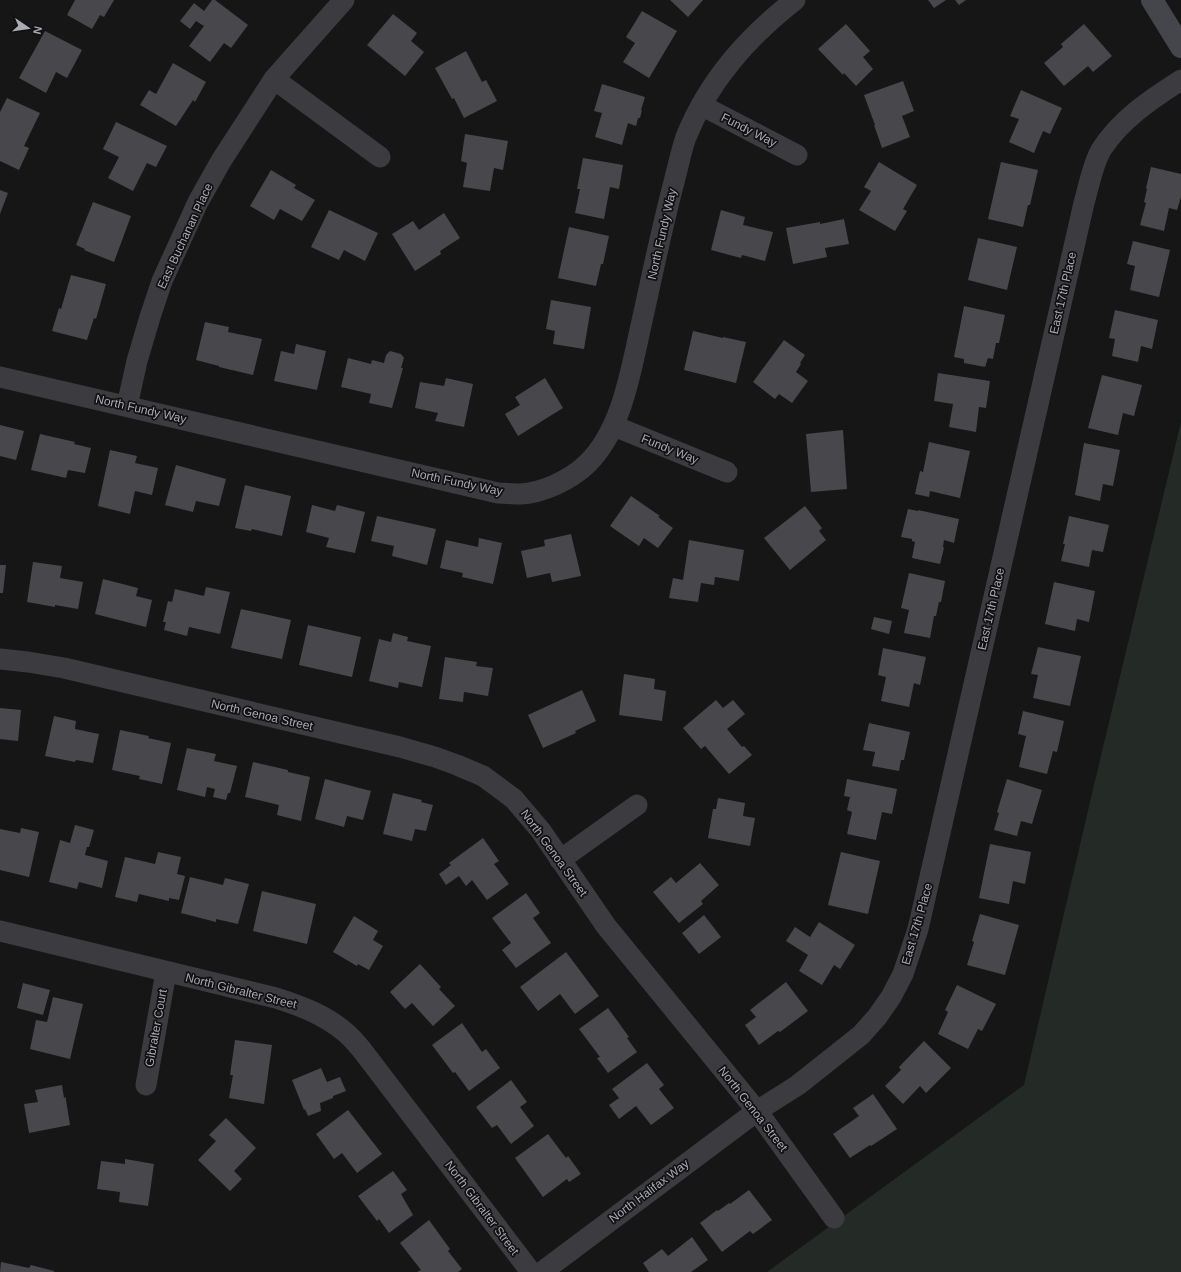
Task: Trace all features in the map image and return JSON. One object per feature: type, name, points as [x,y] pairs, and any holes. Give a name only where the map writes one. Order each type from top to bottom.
[{"type":"street","name":"East Buchanan Place","points":[[127,406],[137,360],[162,281],[198,202],[221,161],[274,79],[344,0]]},
{"type":"street","name":"North Fundy Way","points":[[0,377],[498,493],[520,494],[542,490],[566,479],[586,464],[606,440],[614,426],[631,373],[671,194],[686,138],[701,105],[712,86],[732,58],[772,18],[795,0]]},
{"type":"street","points":[[1152,0],[1181,47]]},
{"type":"street","points":[[274,79],[380,157]]},
{"type":"street","name":"East 17th Place","points":[[757,1111],[798,1085],[861,1035],[877,1017],[891,997],[902,974],[918,929],[1080,218],[1096,163],[1102,150],[1124,122],[1157,96],[1181,80]]},
{"type":"street","name":"Fundy Way","points":[[701,105],[797,155]]},
{"type":"street","name":"Fundy Way","points":[[614,426],[727,472]]},
{"type":"street","name":"North Genoa Street","points":[[0,659],[28,662],[87,674],[400,747],[457,765],[483,776],[498,786],[514,799],[541,831],[606,926],[757,1111],[834,1218]]},
{"type":"street","points":[[560,860],[637,805]]},
{"type":"street","name":"North Gibralter Street","points":[[0,931],[276,998],[306,1008],[330,1021],[345,1032],[362,1050],[531,1272]]},
{"type":"street","name":"Gibralter Court","points":[[146,1085],[166,972]]},
{"type":"street","name":"North Halifax Way","points":[[542,1272],[757,1111]]},
{"type":"shaded area","points":[[1181,422],[1181,1272],[767,1272],[1024,1085]]},
{"type":"building","points":[[75,0],[114,0],[104,17],[100,15],[92,29],[67,15]]},
{"type":"building","points":[[212,0],[215,0],[248,25],[231,48],[224,43],[210,62],[189,46],[204,26],[196,21],[190,29],[180,21],[194,3],[204,11]]},
{"type":"building","points":[[670,0],[703,0],[688,17]]},
{"type":"building","points":[[928,0],[946,0],[934,8]]},
{"type":"building","points":[[955,0],[966,0],[959,5]]},
{"type":"building","points":[[642,11],[677,31],[649,78],[623,62],[635,43],[626,37]]},
{"type":"building","points":[[393,14],[417,33],[411,41],[424,52],[405,76],[367,45]]},
{"type":"building","points":[[846,24],[870,51],[863,57],[873,69],[856,86],[818,49]]},
{"type":"building","points":[[1084,24],[1112,56],[1093,72],[1088,66],[1064,86],[1044,63],[1063,47],[1061,44]]},
{"type":"building","points":[[45,31],[82,50],[67,78],[56,72],[46,93],[19,78]]},
{"type":"building","points":[[466,51],[482,82],[486,80],[497,101],[464,118],[454,98],[452,99],[435,68]]},
{"type":"building","points":[[173,63],[206,82],[195,102],[193,100],[176,126],[140,105],[149,90],[156,94]]},
{"type":"building","points":[[903,81],[914,111],[902,116],[910,137],[882,148],[864,95]]},
{"type":"building","points":[[602,84],[645,97],[640,118],[638,118],[636,126],[628,123],[622,145],[595,137],[602,113],[594,111]]},
{"type":"building","points":[[1021,90],[1062,108],[1050,134],[1043,131],[1034,153],[1009,142],[1019,119],[1010,116]]},
{"type":"building","points":[[7,98],[40,113],[24,146],[29,148],[19,170],[0,161],[0,112]]},
{"type":"building","points":[[116,122],[167,146],[156,167],[147,163],[133,191],[108,178],[119,157],[103,149]]},
{"type":"building","points":[[465,134],[508,141],[503,170],[494,168],[490,191],[463,187],[467,163],[461,161]]},
{"type":"building","points":[[583,158],[623,165],[619,189],[610,187],[604,219],[575,213],[580,189],[577,189]]},
{"type":"building","points":[[879,162],[917,185],[903,209],[907,211],[895,231],[859,210],[871,191],[864,187]]},
{"type":"building","points":[[1001,162],[1038,170],[1023,227],[988,219]]},
{"type":"building","points":[[1151,167],[1181,174],[1181,197],[1177,210],[1169,208],[1164,231],[1140,225],[1146,203],[1144,202]]},
{"type":"building","points":[[271,170],[296,185],[294,188],[315,200],[302,221],[280,209],[274,220],[250,206]]},
{"type":"building","points":[[0,190],[8,193],[0,214]]},
{"type":"building","points":[[93,202],[131,216],[114,262],[84,250],[85,249],[76,245]]},
{"type":"building","points":[[329,210],[378,233],[365,261],[344,250],[339,260],[311,247]]},
{"type":"building","points":[[721,210],[745,217],[743,225],[773,232],[765,261],[742,255],[741,258],[711,250]]},
{"type":"building","points":[[444,213],[460,238],[440,251],[441,254],[415,271],[392,234],[413,221],[419,230]]},
{"type":"building","points":[[844,219],[849,244],[825,248],[827,257],[793,264],[786,228],[820,222],[820,224]]},
{"type":"building","points":[[569,227],[609,236],[603,264],[601,264],[596,286],[558,278]]},
{"type":"building","points":[[978,238],[1017,247],[1007,290],[968,280]]},
{"type":"building","points":[[1133,241],[1170,250],[1159,297],[1130,290],[1135,266],[1127,264]]},
{"type":"building","points":[[71,275],[106,284],[96,319],[94,318],[87,340],[52,331],[59,308],[61,309]]},
{"type":"building","points":[[551,300],[591,307],[584,349],[553,344],[555,331],[546,329]]},
{"type":"building","points":[[964,306],[1005,315],[999,343],[996,343],[993,359],[988,358],[985,367],[964,363],[964,359],[954,357]]},
{"type":"building","points":[[1115,310],[1158,320],[1152,349],[1141,346],[1138,362],[1112,356],[1115,339],[1109,338]]},
{"type":"building","points":[[205,322],[229,327],[228,332],[262,339],[253,375],[196,360]]},
{"type":"building","points":[[693,331],[746,342],[736,383],[684,370]]},
{"type":"building","points":[[784,340],[805,355],[796,372],[808,381],[792,403],[779,394],[775,399],[753,382]]},
{"type":"building","points":[[296,344],[326,351],[317,390],[274,381],[281,351],[294,354]]},
{"type":"building","points":[[390,351],[401,354],[404,358],[401,368],[403,368],[392,408],[369,403],[371,394],[341,387],[348,358],[371,364],[372,360],[384,363],[386,355]]},
{"type":"building","points":[[938,373],[990,381],[986,408],[979,407],[976,432],[949,427],[953,404],[934,401]]},
{"type":"building","points":[[1102,375],[1142,385],[1134,416],[1123,413],[1118,435],[1088,428]]},
{"type":"building","points":[[446,378],[473,384],[464,427],[435,421],[438,413],[415,408],[420,382],[444,386]]},
{"type":"building","points":[[545,378],[563,408],[518,436],[505,414],[520,405],[515,397]]},
{"type":"building","points":[[0,425],[24,431],[16,460],[0,456]]},
{"type":"building","points":[[843,430],[847,489],[811,492],[806,434]]},
{"type":"building","points":[[40,434],[75,442],[74,444],[91,448],[85,473],[68,470],[66,478],[31,470]]},
{"type":"building","points":[[929,442],[970,451],[960,498],[930,491],[929,497],[915,494],[920,471],[923,472]]},
{"type":"building","points":[[1084,443],[1120,450],[1113,486],[1103,484],[1100,501],[1075,495]]},
{"type":"building","points":[[110,450],[137,456],[135,463],[158,468],[152,495],[135,491],[130,514],[98,506]]},
{"type":"building","points":[[176,465],[226,479],[219,506],[196,501],[193,512],[165,505]]},
{"type":"building","points":[[245,485],[291,496],[282,536],[252,529],[251,531],[235,528]]},
{"type":"building","points":[[631,496],[660,516],[658,517],[673,528],[658,548],[644,538],[639,546],[610,526]]},
{"type":"building","points":[[312,505],[335,511],[337,505],[365,512],[355,553],[326,547],[329,538],[306,532]]},
{"type":"building","points":[[805,506],[822,528],[819,531],[826,540],[790,570],[764,538]]},
{"type":"building","points":[[908,509],[959,519],[954,543],[944,540],[944,548],[940,564],[912,558],[915,542],[912,541],[912,539],[901,537]]},
{"type":"building","points":[[377,516],[436,529],[427,565],[392,556],[394,546],[371,541]]},
{"type":"building","points":[[1069,516],[1109,525],[1103,552],[1092,550],[1089,567],[1061,561]]},
{"type":"building","points":[[571,534],[581,576],[552,582],[550,573],[527,578],[521,551],[545,546],[544,540]]},
{"type":"building","points":[[479,538],[502,543],[493,584],[462,577],[463,573],[440,568],[446,540],[478,547]]},
{"type":"building","points":[[689,540],[744,550],[739,581],[715,577],[714,585],[701,583],[698,602],[669,598],[673,578],[683,580]]},
{"type":"building","points":[[33,562],[62,566],[60,578],[83,582],[78,609],[27,602]]},
{"type":"building","points":[[0,565],[6,565],[3,593],[0,593]]},
{"type":"building","points":[[909,573],[945,581],[941,602],[939,602],[936,616],[934,616],[930,638],[904,633],[909,610],[901,608]]},
{"type":"building","points":[[103,579],[138,588],[136,596],[152,600],[146,627],[95,614]]},
{"type":"building","points":[[1054,582],[1095,591],[1089,622],[1077,619],[1075,631],[1045,624]]},
{"type":"building","points":[[206,587],[230,592],[220,634],[189,627],[187,636],[164,630],[166,622],[163,622],[168,601],[172,602],[175,589],[204,596]]},
{"type":"building","points":[[241,609],[291,620],[282,659],[231,648]]},
{"type":"building","points":[[874,617],[892,621],[889,634],[871,629]]},
{"type":"building","points":[[308,625],[361,637],[352,677],[299,665]]},
{"type":"building","points":[[393,633],[408,637],[407,641],[431,646],[422,687],[399,682],[398,688],[369,681],[379,639],[391,642]]},
{"type":"building","points":[[1038,647],[1081,656],[1070,706],[1033,698],[1038,675],[1031,674]]},
{"type":"building","points":[[883,648],[926,657],[920,685],[914,683],[909,707],[881,701],[886,677],[878,675]]},
{"type":"building","points":[[445,657],[477,662],[476,666],[493,668],[488,696],[464,692],[463,702],[439,699]]},
{"type":"building","points":[[624,674],[655,679],[654,689],[666,691],[662,721],[619,715]]},
{"type":"building","points":[[582,690],[596,721],[575,731],[576,733],[543,748],[528,715]]},
{"type":"building","points":[[716,700],[723,708],[733,700],[745,714],[727,729],[742,747],[744,746],[752,755],[729,774],[705,746],[701,749],[683,728]]},
{"type":"building","points":[[0,708],[21,710],[18,741],[0,739]]},
{"type":"building","points":[[1023,711],[1064,721],[1057,752],[1053,751],[1047,774],[1019,767],[1026,736],[1018,734]]},
{"type":"building","points":[[54,716],[76,721],[75,729],[99,734],[93,763],[76,760],[75,762],[45,756]]},
{"type":"building","points":[[869,723],[910,732],[904,760],[901,760],[899,771],[872,766],[875,752],[863,750]]},
{"type":"building","points":[[120,730],[149,736],[148,738],[171,743],[162,784],[139,779],[140,776],[112,770]]},
{"type":"building","points":[[187,748],[216,754],[214,761],[237,766],[230,793],[228,793],[226,800],[213,797],[215,789],[207,787],[205,797],[177,790]]},
{"type":"building","points":[[253,762],[310,777],[301,821],[277,815],[279,805],[245,797]]},
{"type":"building","points":[[325,779],[371,791],[363,820],[347,816],[344,827],[315,819]]},
{"type":"building","points":[[847,779],[897,789],[892,814],[882,812],[876,840],[847,834],[852,812],[847,810],[850,797],[844,796]]},
{"type":"building","points":[[1007,779],[1042,790],[1032,824],[1021,821],[1017,836],[994,830],[999,813],[997,812]]},
{"type":"building","points":[[393,793],[422,800],[421,802],[433,805],[426,831],[415,829],[412,841],[383,834]]},
{"type":"building","points":[[718,798],[745,803],[743,816],[755,818],[750,846],[708,838],[713,809],[716,809]]},
{"type":"building","points":[[75,825],[94,830],[85,855],[108,861],[102,888],[79,882],[77,889],[49,882],[60,840],[70,843]]},
{"type":"building","points":[[21,828],[39,832],[29,877],[0,870],[0,829],[20,833]]},
{"type":"building","points":[[483,838],[499,861],[494,864],[509,884],[487,900],[472,880],[466,886],[459,876],[446,885],[439,874],[451,865],[449,863]]},
{"type":"building","points":[[990,844],[1031,852],[1025,884],[1013,881],[1009,904],[979,898]]},
{"type":"building","points":[[158,852],[181,857],[177,874],[185,876],[179,900],[169,898],[169,901],[139,894],[137,902],[115,897],[125,857],[155,864]]},
{"type":"building","points":[[841,852],[880,861],[868,914],[828,905]]},
{"type":"building","points":[[700,863],[719,885],[701,901],[703,904],[679,923],[653,892],[671,877],[676,883]]},
{"type":"building","points":[[190,877],[223,885],[225,878],[249,884],[238,924],[216,919],[216,922],[181,913]]},
{"type":"building","points":[[262,891],[316,904],[307,944],[253,931]]},
{"type":"building","points":[[526,893],[540,913],[533,918],[551,943],[516,968],[502,950],[511,943],[492,918]]},
{"type":"building","points":[[980,914],[1019,925],[1005,975],[967,965]]},
{"type":"building","points":[[704,915],[721,937],[699,954],[682,933]]},
{"type":"building","points":[[354,916],[378,931],[373,940],[383,946],[369,970],[358,964],[357,966],[333,952]]},
{"type":"building","points":[[819,922],[855,945],[840,969],[834,965],[822,985],[799,971],[808,955],[786,941],[795,927],[810,937]]},
{"type":"building","points":[[566,952],[599,996],[575,1014],[560,994],[538,1011],[520,987]]},
{"type":"building","points":[[420,964],[441,987],[439,989],[455,1006],[433,1026],[412,1003],[405,1009],[390,992]]},
{"type":"building","points":[[786,982],[808,1011],[780,1032],[778,1031],[759,1045],[745,1025],[756,1017],[750,1010]]},
{"type":"building","points":[[23,983],[50,990],[43,1015],[17,1008]]},
{"type":"building","points":[[957,985],[996,1004],[982,1031],[978,1029],[968,1049],[938,1034],[948,1012],[945,1010]]},
{"type":"building","points":[[53,997],[83,1004],[70,1059],[30,1049],[36,1020],[47,1022]]},
{"type":"building","points":[[608,1008],[629,1037],[627,1038],[637,1052],[608,1073],[597,1058],[600,1057],[579,1029]]},
{"type":"building","points":[[462,1023],[482,1052],[486,1049],[500,1068],[469,1091],[432,1045]]},
{"type":"building","points":[[235,1040],[272,1045],[264,1104],[229,1098],[233,1075],[230,1075]]},
{"type":"building","points":[[924,1041],[951,1068],[926,1093],[920,1086],[903,1104],[885,1086],[901,1070],[899,1067]]},
{"type":"building","points":[[647,1063],[664,1085],[659,1089],[674,1108],[651,1125],[636,1106],[619,1119],[609,1105],[619,1098],[612,1089]]},
{"type":"building","points":[[321,1068],[327,1082],[340,1077],[346,1091],[320,1103],[321,1111],[308,1116],[305,1109],[304,1110],[292,1080]]},
{"type":"building","points":[[511,1080],[527,1102],[520,1107],[534,1126],[511,1144],[497,1125],[492,1128],[476,1107]]},
{"type":"building","points":[[62,1085],[64,1098],[66,1097],[70,1125],[29,1133],[24,1104],[38,1102],[35,1090]]},
{"type":"building","points":[[873,1094],[897,1129],[850,1158],[833,1134],[859,1116],[853,1108]]},
{"type":"building","points":[[348,1110],[382,1154],[357,1173],[342,1153],[334,1159],[316,1134]]},
{"type":"building","points":[[226,1118],[256,1148],[234,1171],[242,1179],[230,1191],[198,1160],[216,1141],[209,1135]]},
{"type":"building","points":[[548,1134],[566,1158],[568,1156],[581,1174],[569,1182],[567,1179],[543,1197],[515,1158]]},
{"type":"building","points":[[125,1159],[154,1164],[148,1206],[119,1202],[120,1192],[97,1189],[101,1161],[125,1164]]},
{"type":"building","points":[[393,1171],[407,1190],[401,1194],[413,1215],[389,1233],[379,1219],[377,1221],[358,1196]]},
{"type":"building","points":[[749,1190],[772,1220],[753,1234],[750,1231],[722,1252],[700,1223],[717,1210],[718,1211],[729,1203],[730,1204]]},
{"type":"building","points":[[429,1220],[450,1249],[448,1251],[462,1269],[458,1272],[417,1272],[421,1270],[400,1243]]},
{"type":"building","points":[[692,1237],[708,1260],[691,1272],[649,1272],[643,1263],[662,1249],[668,1256]]},
{"type":"building","points":[[1,1262],[29,1268],[31,1265],[54,1272],[0,1272]]}]
